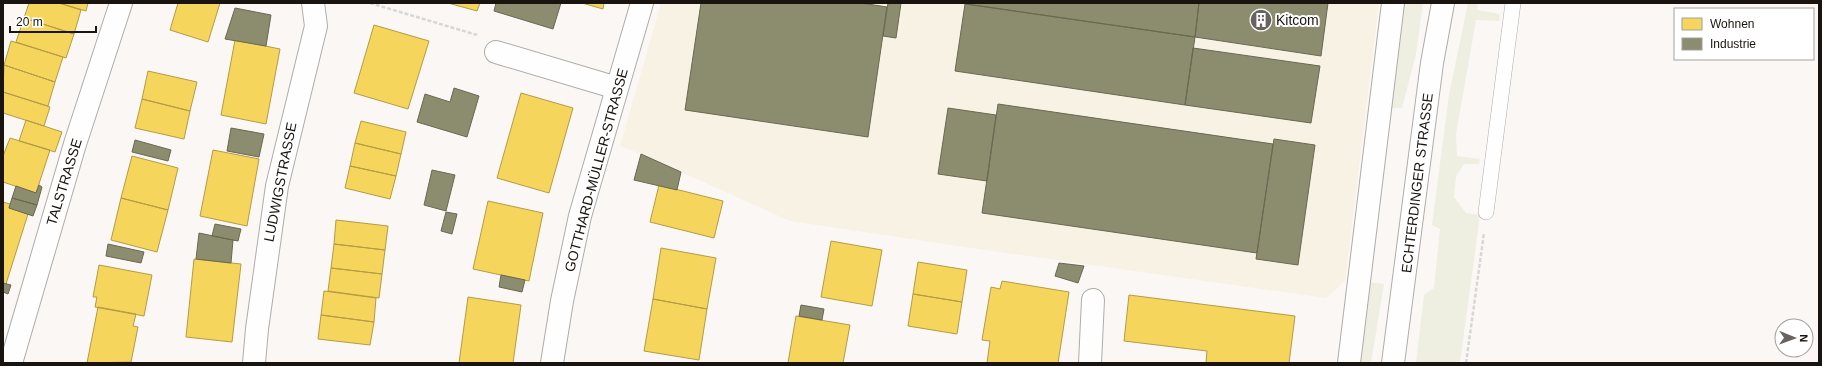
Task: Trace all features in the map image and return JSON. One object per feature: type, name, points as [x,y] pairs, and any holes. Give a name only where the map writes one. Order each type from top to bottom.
[{"type":"street","name":"TALSTRASSE","points":[[11,363],[75,144],[121,3]]},
{"type":"street","name":"LUDWIGSTRASSE","points":[[254,363],[258,321],[277,186],[316,26],[313,3]]},
{"type":"street","name":"GOTTHARD-MÜLLER-STRASSE","points":[[552,363],[562,301],[580,216],[642,3]]},
{"type":"street","points":[[1349,363],[1393,3]]},
{"type":"street","name":"ECHTERDINGER STRASSE","points":[[1393,363],[1432,63],[1443,3]]},
{"type":"street","points":[[496,52],[617,88]]},
{"type":"street","points":[[1090,363],[1093,300]]},
{"type":"lane","points":[[1486,212],[1513,3]]},
{"type":"path","points":[[370,3],[477,36],[496,52]]},
{"type":"path","points":[[1466,363],[1486,212]]},
{"type":"shaded area","points":[[661,3],[1379,3],[1345,281],[1326,298],[790,221],[620,146]]},
{"type":"shaded area","points":[[1403,3],[1423,3],[1416,54],[1402,108],[1392,108],[1389,105]]},
{"type":"shaded area","points":[[1468,3],[1478,3],[1477,10],[1500,14],[1499,21],[1476,20],[1456,134],[1457,156],[1480,159],[1479,164],[1464,164],[1456,176],[1454,197],[1466,213],[1480,215],[1460,363],[1416,363],[1424,295],[1434,288],[1440,229],[1432,225],[1449,95]]},
{"type":"shaded area","points":[[1366,282],[1384,284],[1371,363],[1357,363]]},
{"type":"building: Wohnen","points":[[29,3],[59,3],[81,10],[74,34],[24,18]]},
{"type":"building: Wohnen","points":[[59,3],[88,3],[86,11]]},
{"type":"building: Wohnen","points":[[178,3],[220,3],[208,42],[170,30]]},
{"type":"building: Wohnen","points":[[448,3],[480,3],[477,11]]},
{"type":"building: Wohnen","points":[[582,3],[604,3],[603,9]]},
{"type":"building: Wohnen","points":[[24,18],[74,34],[66,58],[16,42]]},
{"type":"building: Wohnen","points":[[374,25],[429,41],[408,109],[354,93]]},
{"type":"building: Wohnen","points":[[235,40],[280,49],[266,124],[221,115]]},
{"type":"building: Wohnen","points":[[11,41],[63,57],[55,82],[4,65]]},
{"type":"building: Wohnen","points":[[4,65],[55,82],[48,106],[3,92]]},
{"type":"building: Wohnen","points":[[148,71],[197,82],[190,111],[142,99]]},
{"type":"building: Wohnen","points":[[3,92],[50,107],[44,126],[3,113]]},
{"type":"building: Wohnen","points":[[521,93],[573,108],[549,193],[497,178]]},
{"type":"building: Wohnen","points":[[142,99],[190,111],[184,139],[135,128]]},
{"type":"building: Wohnen","points":[[26,120],[62,132],[55,152],[19,141]]},
{"type":"building: Wohnen","points":[[361,121],[406,132],[401,154],[355,143]]},
{"type":"building: Wohnen","points":[[10,138],[50,150],[36,193],[3,182],[3,156]]},
{"type":"building: Wohnen","points":[[355,143],[401,154],[396,176],[350,166]]},
{"type":"building: Wohnen","points":[[213,150],[259,159],[247,226],[200,216]]},
{"type":"building: Wohnen","points":[[132,156],[178,168],[168,210],[121,198]]},
{"type":"building: Wohnen","points":[[350,166],[396,176],[390,199],[345,188]]},
{"type":"building: Wohnen","points":[[659,185],[723,201],[714,238],[650,222]]},
{"type":"building: Wohnen","points":[[121,198],[168,210],[157,252],[111,240]]},
{"type":"building: Wohnen","points":[[488,201],[543,213],[529,281],[473,269]]},
{"type":"building: Wohnen","points":[[3,202],[10,204],[9,208],[28,214],[6,284],[3,283]]},
{"type":"building: Wohnen","points":[[336,220],[388,226],[385,250],[334,244]]},
{"type":"building: Wohnen","points":[[831,241],[882,250],[872,306],[821,297]]},
{"type":"building: Wohnen","points":[[334,244],[385,250],[382,274],[331,268]]},
{"type":"building: Wohnen","points":[[661,248],[716,258],[707,309],[653,299]]},
{"type":"building: Wohnen","points":[[194,259],[241,264],[232,342],[186,337]]},
{"type":"building: Wohnen","points":[[918,262],[967,270],[962,302],[913,294]]},
{"type":"building: Wohnen","points":[[99,265],[152,275],[144,316],[95,307],[97,297],[93,297]]},
{"type":"building: Wohnen","points":[[331,268],[382,274],[379,298],[328,291]]},
{"type":"building: Wohnen","points":[[1002,281],[1069,292],[1058,363],[987,363],[990,341],[982,340],[991,287],[1000,289]]},
{"type":"building: Wohnen","points":[[324,291],[376,298],[374,322],[321,315]]},
{"type":"building: Wohnen","points":[[913,294],[962,302],[957,334],[908,326]]},
{"type":"building: Wohnen","points":[[1129,295],[1295,316],[1289,363],[1206,363],[1207,351],[1124,341]]},
{"type":"building: Wohnen","points":[[468,297],[521,305],[513,363],[459,363]]},
{"type":"building: Wohnen","points":[[653,299],[707,309],[699,360],[644,351]]},
{"type":"building: Wohnen","points":[[98,307],[136,314],[133,326],[138,327],[131,362],[87,363]]},
{"type":"building: Wohnen","points":[[321,315],[374,322],[370,345],[318,339]]},
{"type":"building: Wohnen","points":[[796,316],[850,325],[843,363],[788,363]]},
{"type":"building: Industrie","points":[[496,3],[561,3],[553,29],[494,11]]},
{"type":"building: Industrie","points":[[701,3],[861,3],[887,7],[868,137],[685,110]]},
{"type":"building: Industrie","points":[[888,3],[901,3],[896,38],[883,36]]},
{"type":"building: Industrie","points":[[960,3],[1199,3],[1195,37]]},
{"type":"building: Industrie","name":"Kitcom","points":[[1199,3],[1328,3],[1321,56],[1195,37]]},
{"type":"building: Industrie","points":[[965,4],[1195,37],[1185,105],[955,71]]},
{"type":"building: Industrie","points":[[235,8],[271,15],[266,46],[225,39]]},
{"type":"building: Industrie","points":[[1193,48],[1320,66],[1311,123],[1185,105]]},
{"type":"building: Industrie","points":[[454,88],[479,96],[467,137],[417,122],[425,94],[450,102]]},
{"type":"building: Industrie","points":[[998,104],[1273,144],[1257,253],[982,213]]},
{"type":"building: Industrie","points":[[948,108],[996,115],[987,181],[938,174]]},
{"type":"building: Industrie","points":[[231,128],[264,134],[259,157],[227,151]]},
{"type":"building: Industrie","points":[[1274,139],[1315,145],[1298,265],[1256,259]]},
{"type":"building: Industrie","points":[[135,140],[171,150],[168,161],[132,152]]},
{"type":"building: Industrie","points":[[641,154],[681,172],[677,190],[634,180]]},
{"type":"building: Industrie","points":[[432,170],[455,175],[446,211],[424,205]]},
{"type":"building: Industrie","points":[[39,185],[42,187],[37,205],[12,198],[16,186],[36,193]]},
{"type":"building: Industrie","points":[[12,198],[37,205],[33,216],[9,208]]},
{"type":"building: Industrie","points":[[446,212],[457,214],[452,234],[441,231]]},
{"type":"building: Industrie","points":[[215,224],[241,229],[238,241],[212,236]]},
{"type":"building: Industrie","points":[[199,233],[233,240],[231,263],[196,259]]},
{"type":"building: Industrie","points":[[108,244],[144,252],[141,263],[106,256]]},
{"type":"building: Industrie","points":[[1059,263],[1084,266],[1078,283],[1055,276]]},
{"type":"building: Industrie","points":[[501,275],[525,280],[522,292],[499,287]]},
{"type":"building: Industrie","points":[[3,283],[11,285],[8,294],[3,292]]},
{"type":"building: Industrie","points":[[801,305],[824,309],[822,320],[799,316]]},
{"type":"place","name":"Kitcom","points":[[1261,20]]}]
